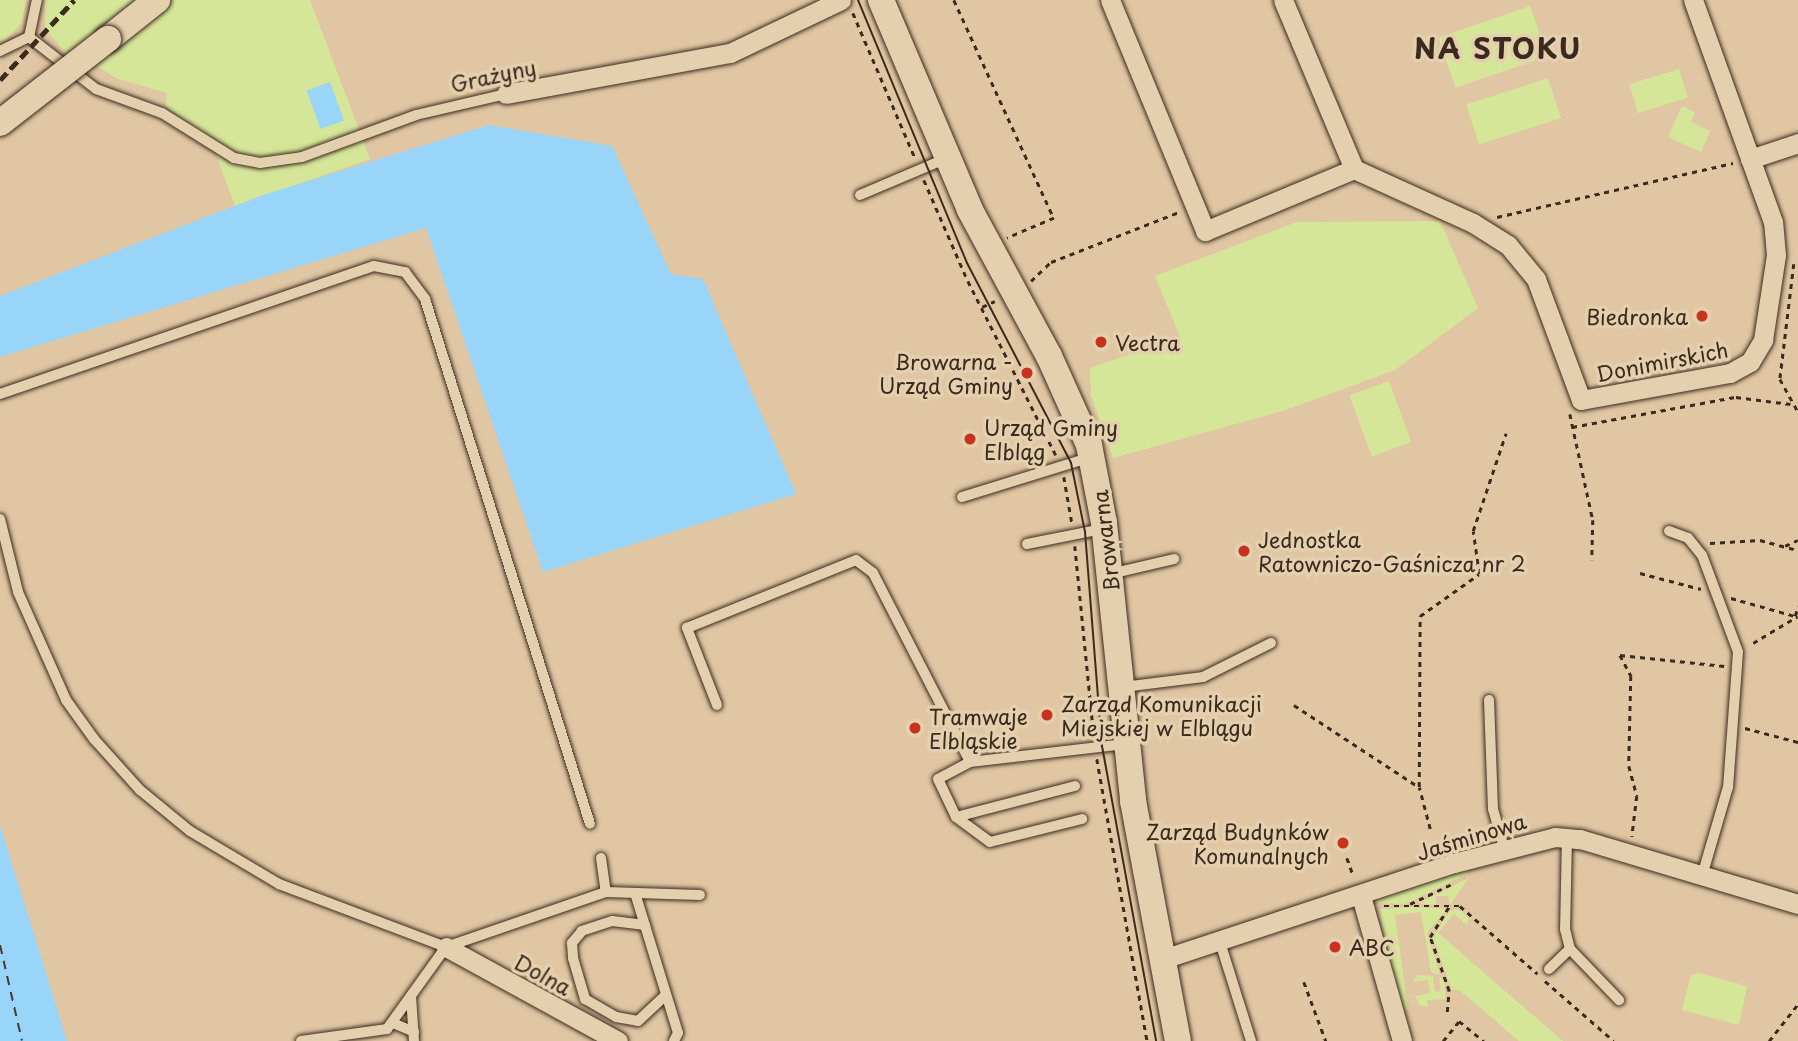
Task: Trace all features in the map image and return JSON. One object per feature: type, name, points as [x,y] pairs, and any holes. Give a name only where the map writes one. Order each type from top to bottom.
[{"type":"main road","name":"Browarna","points":[[881,0],[989,247],[1068,394],[1092,457],[1110,574],[1125,744],[1160,960],[1178,1041]]},
{"type":"main road","points":[[0,123],[155,3]]},
{"type":"street","name":"Grażyny","points":[[506,94],[730,53],[841,0]]},
{"type":"street","points":[[1110,0],[1205,231],[1354,170],[1283,0]]},
{"type":"street","points":[[1693,0],[1751,159],[1798,144]]},
{"type":"street","name":"Donimirskich","points":[[1354,170],[1473,223],[1508,246],[1536,279],[1581,400],[1723,375],[1746,366],[1760,349],[1776,255],[1773,222],[1751,159]]},
{"type":"street","name":"Jaśminowa","points":[[1160,960],[1364,896],[1504,848],[1567,836],[1798,904]]},
{"type":"street","points":[[1364,896],[1402,1041]]},
{"type":"street","name":"Dolna","points":[[446,947],[618,1041]]},
{"type":"lane","points":[[0,51],[29,37],[37,0]]},
{"type":"lane","name":"Grażyny","points":[[29,37],[88,85],[162,113],[234,158],[260,163],[302,157],[416,116],[506,94]]},
{"type":"lane","points":[[860,195],[948,158]]},
{"type":"lane","points":[[0,394],[374,265],[405,272],[425,299],[590,824]]},
{"type":"lane","points":[[962,497],[1092,457]]},
{"type":"lane","points":[[0,519],[18,592],[66,700],[94,739],[140,789],[190,831],[279,884],[446,947]]},
{"type":"lane","points":[[1027,544],[1104,528]]},
{"type":"lane","points":[[1670,531],[1698,548],[1713,579],[1739,667],[1728,787],[1702,876]]},
{"type":"lane","points":[[1110,574],[1174,559]]},
{"type":"lane","points":[[718,705],[687,628],[856,560],[873,573],[970,762]]},
{"type":"lane","points":[[1119,688],[1203,677],[1271,643]]},
{"type":"lane","points":[[1489,700],[1493,809],[1504,848]]},
{"type":"lane","points":[[1082,820],[990,842],[956,817],[938,779],[970,762],[1125,744]]},
{"type":"lane","points":[[956,817],[1075,786]]},
{"type":"lane","points":[[1567,836],[1565,929],[1570,949],[1619,1000]]},
{"type":"lane","points":[[600,858],[606,892]]},
{"type":"lane","points":[[301,1041],[387,1029],[446,947],[606,892],[700,895]]},
{"type":"lane","points":[[635,893],[678,1033],[674,1041]]},
{"type":"lane","points":[[645,925],[612,920],[582,931],[572,943],[573,958],[585,999],[616,1017],[638,1021],[665,996]]},
{"type":"lane","points":[[1220,942],[1251,1041]]},
{"type":"lane","points":[[1549,969],[1570,949]]},
{"type":"lane","points":[[411,996],[414,1037]]},
{"type":"lane","points":[[393,1023],[414,1037]]},
{"type":"path","points":[[847,0],[968,281],[1061,466],[1074,534],[1095,747],[1147,1041]]},
{"type":"path","points":[[954,0],[1054,218],[989,247]]},
{"type":"path","points":[[1473,223],[1751,159]]},
{"type":"path","points":[[1025,286],[1051,262],[1195,206]]},
{"type":"path","points":[[1572,426],[1736,397],[1791,404],[1798,411]]},
{"type":"path","points":[[1570,411],[1593,520],[1592,560]]},
{"type":"path","points":[[1430,829],[1419,787],[1420,616],[1479,574],[1473,531],[1506,433]]},
{"type":"path","points":[[1698,548],[1718,540],[1760,540],[1798,550]]},
{"type":"path","points":[[1785,546],[1798,540]]},
{"type":"path","points":[[1753,643],[1796,616],[1798,606]]},
{"type":"path","points":[[1631,846],[1637,796],[1629,766],[1631,676],[1620,655],[1739,667]]},
{"type":"path","points":[[1294,705],[1419,787]]},
{"type":"path","points":[[1735,726],[1798,742]]},
{"type":"path","points":[[1347,858],[1364,896],[1407,905],[1461,906]]},
{"type":"path","points":[[1407,905],[1456,882]]},
{"type":"path","points":[[1447,1012],[1449,991],[1430,937],[1449,907]]},
{"type":"path","points":[[1304,982],[1326,1041]]},
{"type":"path","points":[[1769,1041],[1798,1004]]},
{"type":"path","points":[[1443,1041],[1459,1021],[1484,1041]]},
{"type":"green space","points":[[0,0],[26,0],[22,23],[4,41],[0,41]]},
{"type":"green space","points":[[45,0],[144,0],[68,56],[45,28]]},
{"type":"green space","points":[[173,0],[310,0],[370,159],[235,206],[210,138],[166,107],[167,93],[118,79],[93,64]]},
{"type":"green space","points":[[1530,6],[1547,56],[1456,88],[1438,38]]},
{"type":"green space","points":[[1679,69],[1688,98],[1638,113],[1629,84]]},
{"type":"green space","points":[[1548,78],[1561,118],[1479,145],[1466,105]]},
{"type":"green space","points":[[1682,106],[1695,112],[1691,122],[1710,131],[1701,152],[1668,137]]},
{"type":"green space","points":[[1440,221],[1478,308],[1395,370],[1283,411],[1113,458],[1091,395],[1090,368],[1180,337],[1155,276],[1297,222]]},
{"type":"green space","points":[[1389,381],[1411,442],[1372,456],[1350,395]]},
{"type":"green space","points":[[1473,865],[1467,874],[1405,904],[1375,903],[1378,897]]},
{"type":"green space","points":[[1469,878],[1450,905],[1448,896],[1436,896],[1436,905],[1419,903]]},
{"type":"green space","points":[[1380,909],[1447,909],[1427,933],[1440,975],[1431,972],[1421,912],[1395,915],[1408,1010],[1401,1007],[1388,958]]},
{"type":"green space","points":[[1458,909],[1469,917],[1467,925],[1454,914],[1438,933],[1563,1041],[1519,1041],[1459,990],[1452,990],[1433,938],[1449,911]]},
{"type":"green space","points":[[1698,973],[1747,986],[1739,1025],[1682,1010],[1691,975]]},
{"type":"green space","points":[[1417,975],[1433,976],[1435,992],[1441,991],[1439,978],[1444,979],[1446,999],[1427,1000],[1428,1007],[1419,1005],[1415,996],[1430,993],[1428,980],[1413,982]]},
{"type":"water","points":[[330,82],[344,121],[321,129],[307,91]]},
{"type":"water","points":[[489,125],[612,146],[671,274],[703,279],[796,494],[543,572],[426,228],[0,357],[0,296],[263,195]]},
{"type":"water","points":[[0,826],[29,918],[67,1041],[0,1041]]},
{"type":"ferry route","points":[[0,945],[22,1041]]},
{"type":"tram line","points":[[858,0],[967,263],[1071,463],[1085,532],[1102,746],[1156,1041]]},
{"type":"railway","points":[[0,80],[74,0]]},
{"type":"place","name":"Biedronka","points":[[1702,316]]},
{"type":"place","name":"Vectra","points":[[1101,342]]},
{"type":"place","name":"Browarna - Urząd Gminy","points":[[1027,373]]},
{"type":"place","name":"Urząd Gminy Elbląg","points":[[970,439]]},
{"type":"place","name":"Jednostka Ratowniczo-Gaśnicza nr 2","points":[[1244,551]]},
{"type":"place","name":"Zarząd Komunikacji Miejskiej w Elblągu","points":[[1047,715]]},
{"type":"place","name":"Tramwaje Elbląskie","points":[[915,728]]},
{"type":"place","name":"Zarząd Budynków Komunalnych","points":[[1343,843]]},
{"type":"place","name":"ABC","points":[[1335,947]]},
{"type":"district","name":"NA STOKU","points":[[1498,48]]}]
